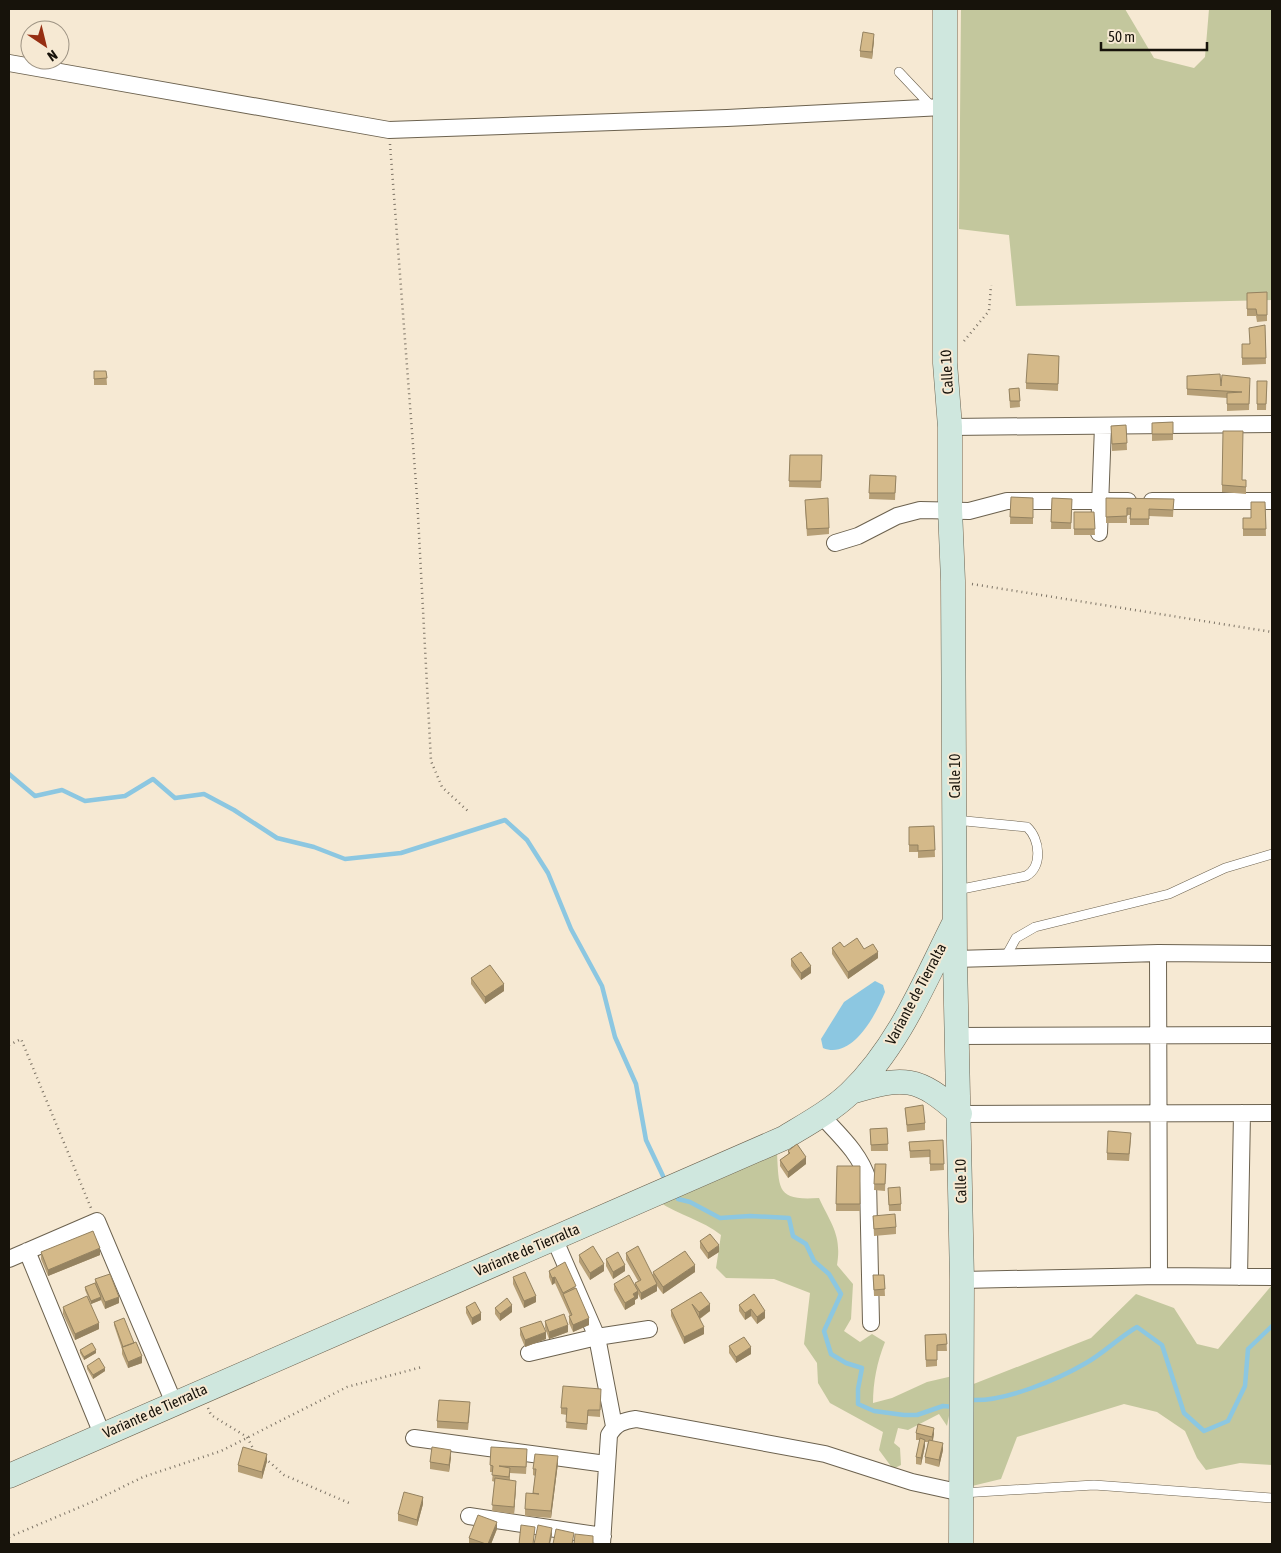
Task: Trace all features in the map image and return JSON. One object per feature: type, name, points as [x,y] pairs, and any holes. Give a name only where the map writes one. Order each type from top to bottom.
[{"type":"main road","name":"Calle 10","points":[[945,9],[938,107],[945,364],[950,427],[950,509],[953,581],[955,959],[960,1114],[962,1280],[961,1544]]},
{"type":"main road","name":"Variante de Tierralta","points":[[9,1476],[201,1390],[784,1138],[821,1115],[851,1092],[888,1049],[956,919]]},
{"type":"main road","points":[[851,1092],[881,1083],[905,1080],[924,1086],[944,1099],[960,1114]]},
{"type":"street","points":[[9,63],[389,130],[726,118],[938,107]]},
{"type":"street","points":[[950,427],[1272,424]]},
{"type":"street","points":[[1099,533],[1103,426]]},
{"type":"street","points":[[835,543],[858,536],[897,516],[920,510],[950,509],[969,511],[1007,501],[1272,501]]},
{"type":"street","points":[[1158,953],[1159,1276]]},
{"type":"street","points":[[955,959],[1158,953],[1272,954]]},
{"type":"street","points":[[957,1036],[1272,1035]]},
{"type":"street","points":[[960,1114],[1272,1112]]},
{"type":"street","points":[[1239,1277],[1242,1113]]},
{"type":"street","points":[[821,1115],[859,1158],[864,1165],[868,1180],[871,1324]]},
{"type":"street","points":[[9,1259],[97,1221],[174,1402]]},
{"type":"street","points":[[554,1238],[597,1338],[614,1426]]},
{"type":"street","points":[[27,1251],[102,1434]]},
{"type":"street","points":[[962,1280],[1159,1276],[1272,1277]]},
{"type":"street","points":[[529,1353],[649,1329]]},
{"type":"street","points":[[469,1516],[602,1540],[609,1435],[614,1426],[621,1422],[636,1419],[825,1454],[912,1482],[962,1493]]},
{"type":"street","points":[[414,1438],[606,1464]]},
{"type":"lane","points":[[899,72],[938,107]]},
{"type":"lane","points":[[955,820],[1027,827],[1033,832],[1036,840],[1038,865],[1034,872],[1026,876],[956,890]]},
{"type":"lane","points":[[1005,958],[1016,938],[1034,927],[1169,894],[1225,868],[1272,854]]},
{"type":"lane","points":[[962,1493],[1094,1485],[1272,1498]]},
{"type":"path","points":[[389,130],[417,497],[431,761],[442,787],[470,813]]},
{"type":"path","points":[[945,364],[989,310],[991,285]]},
{"type":"path","points":[[953,581],[1272,632]]},
{"type":"path","points":[[9,1045],[21,1040],[97,1221]]},
{"type":"path","points":[[9,1537],[92,1502],[143,1477],[221,1451],[347,1388],[422,1367]]},
{"type":"path","points":[[201,1390],[211,1415],[247,1437],[256,1455]]},
{"type":"path","points":[[262,1457],[268,1459],[284,1475],[350,1503]]},
{"type":"green space","points":[[961,9],[1125,9],[1154,58],[1194,68],[1205,57],[1209,9],[1272,9],[1272,300],[1016,306],[1009,235],[959,229]]},
{"type":"green space","points":[[777,1153],[780,1184],[783,1190],[788,1195],[795,1197],[819,1198],[837,1237],[837,1265],[853,1284],[851,1319],[844,1331],[860,1342],[872,1334],[885,1342],[876,1372],[873,1403],[892,1398],[927,1382],[957,1375],[947,1426],[939,1414],[908,1430],[898,1428],[894,1443],[900,1448],[901,1465],[893,1469],[879,1450],[883,1432],[830,1403],[818,1383],[817,1363],[804,1344],[810,1293],[774,1279],[726,1278],[716,1268],[721,1235],[706,1225],[659,1202]]},
{"type":"green space","points":[[1272,1285],[1272,1465],[1240,1463],[1206,1470],[1197,1458],[1185,1431],[1157,1412],[1124,1404],[1017,1437],[1001,1479],[972,1486],[971,1385],[1091,1338],[1136,1294],[1174,1308],[1197,1344],[1218,1349]]},
{"type":"water","points":[[875,981],[883,985],[885,992],[869,1023],[853,1042],[844,1048],[834,1050],[823,1048],[821,1039],[844,1002]]},
{"type":"building","points":[[863,32],[874,34],[872,52],[860,51]]},
{"type":"building","points":[[1267,292],[1267,315],[1257,315],[1256,309],[1247,309],[1247,293]]},
{"type":"building","points":[[1265,325],[1266,358],[1242,358],[1242,344],[1250,344],[1249,328]]},
{"type":"building","points":[[1028,354],[1059,356],[1058,384],[1026,383]]},
{"type":"building","points":[[94,371],[106,371],[107,378],[94,379]]},
{"type":"building","points":[[1220,374],[1221,386],[1222,375],[1250,378],[1249,404],[1227,404],[1227,393],[1242,392],[1187,389],[1187,376]]},
{"type":"building","points":[[1257,381],[1267,381],[1266,404],[1257,404]]},
{"type":"building","points":[[1019,388],[1020,401],[1010,401],[1009,389]]},
{"type":"building","points":[[1173,422],[1173,434],[1152,434],[1152,423]]},
{"type":"building","points":[[1126,425],[1127,443],[1112,444],[1111,426]]},
{"type":"building","points":[[1223,431],[1243,431],[1242,480],[1246,480],[1246,487],[1222,485]]},
{"type":"building","points":[[790,455],[822,455],[821,481],[789,481]]},
{"type":"building","points":[[870,475],[896,476],[895,493],[869,493]]},
{"type":"building","points":[[1011,497],[1033,498],[1033,518],[1010,517]]},
{"type":"building","points":[[828,498],[829,528],[807,529],[805,500]]},
{"type":"building","points":[[1052,498],[1072,499],[1071,523],[1051,522]]},
{"type":"building","points":[[1106,498],[1174,499],[1173,510],[1149,509],[1149,519],[1130,519],[1131,508],[1127,508],[1127,516],[1106,517]]},
{"type":"building","points":[[1251,502],[1265,502],[1266,529],[1243,529],[1243,518],[1251,518]]},
{"type":"building","points":[[1074,512],[1094,512],[1095,529],[1074,529]]},
{"type":"building","points":[[934,826],[935,850],[918,851],[918,845],[909,845],[909,827]]},
{"type":"building","points":[[857,938],[864,949],[873,944],[878,952],[848,972],[832,948],[840,942],[844,947]]},
{"type":"building","points":[[801,952],[811,966],[801,973],[791,959]]},
{"type":"building","points":[[490,965],[504,984],[485,997],[471,978]]},
{"type":"building","points":[[923,1105],[925,1123],[907,1125],[905,1108]]},
{"type":"building","points":[[887,1128],[888,1144],[871,1145],[870,1129]]},
{"type":"building","points":[[1108,1131],[1131,1133],[1129,1154],[1107,1153]]},
{"type":"building","points":[[943,1140],[944,1164],[930,1164],[930,1150],[910,1151],[909,1142]]},
{"type":"building","points":[[797,1144],[806,1157],[788,1172],[780,1160],[790,1153],[788,1151]]},
{"type":"building","points":[[875,1164],[886,1164],[885,1184],[874,1184]]},
{"type":"building","points":[[837,1166],[860,1166],[860,1204],[836,1204]]},
{"type":"building","points":[[900,1187],[901,1204],[889,1205],[888,1188]]},
{"type":"building","points":[[895,1214],[896,1227],[874,1229],[873,1216]]},
{"type":"building","points":[[93,1231],[100,1248],[48,1270],[41,1252]]},
{"type":"building","points":[[710,1234],[719,1245],[708,1253],[700,1241]]},
{"type":"building","points":[[593,1246],[604,1264],[590,1273],[579,1255]]},
{"type":"building","points":[[638,1246],[657,1284],[641,1293],[635,1283],[641,1280],[626,1253]]},
{"type":"building","points":[[685,1251],[695,1265],[663,1287],[653,1272]]},
{"type":"building","points":[[618,1252],[625,1265],[613,1272],[606,1259]]},
{"type":"building","points":[[565,1262],[576,1286],[563,1293],[555,1277],[552,1278],[549,1271]]},
{"type":"building","points":[[525,1272],[536,1296],[524,1301],[513,1277]]},
{"type":"building","points":[[110,1274],[119,1297],[105,1302],[95,1279]]},
{"type":"building","points":[[629,1275],[638,1291],[633,1294],[635,1297],[625,1303],[614,1284]]},
{"type":"building","points":[[873,1275],[884,1275],[885,1289],[874,1290]]},
{"type":"building","points":[[95,1283],[101,1297],[91,1301],[85,1287]]},
{"type":"building","points":[[576,1288],[589,1318],[573,1325],[569,1316],[572,1315],[563,1294]]},
{"type":"building","points":[[701,1292],[710,1304],[699,1312],[692,1304],[704,1327],[684,1337],[671,1310]]},
{"type":"building","points":[[754,1294],[765,1311],[757,1317],[751,1309],[745,1313],[739,1305]]},
{"type":"building","points":[[87,1296],[99,1323],[75,1334],[63,1307]]},
{"type":"building","points":[[507,1298],[512,1305],[500,1314],[495,1308]]},
{"type":"building","points":[[475,1302],[481,1313],[472,1318],[466,1307]]},
{"type":"building","points":[[564,1314],[568,1325],[549,1332],[545,1321]]},
{"type":"building","points":[[124,1318],[134,1343],[123,1347],[114,1322]]},
{"type":"building","points":[[541,1321],[546,1332],[525,1340],[520,1328]]},
{"type":"building","points":[[946,1334],[947,1344],[937,1345],[937,1360],[926,1360],[925,1335]]},
{"type":"building","points":[[744,1337],[751,1347],[736,1357],[729,1346]]},
{"type":"building","points":[[136,1342],[142,1356],[128,1362],[122,1347]]},
{"type":"building","points":[[92,1343],[96,1350],[84,1357],[80,1350]]},
{"type":"building","points":[[99,1358],[105,1368],[93,1375],[87,1366]]},
{"type":"building","points":[[563,1386],[601,1389],[600,1410],[588,1410],[587,1424],[566,1422],[567,1408],[561,1408]]},
{"type":"building","points":[[439,1400],[470,1402],[468,1423],[437,1421]]},
{"type":"building","points":[[918,1424],[934,1428],[932,1437],[916,1433]]},
{"type":"building","points":[[920,1438],[925,1440],[921,1458],[916,1457]]},
{"type":"building","points":[[929,1440],[943,1443],[939,1460],[925,1457]]},
{"type":"building","points":[[243,1447],[267,1454],[262,1472],[238,1465]]},
{"type":"building","points":[[432,1447],[451,1450],[449,1465],[430,1462]]},
{"type":"building","points":[[491,1447],[527,1449],[526,1467],[499,1466],[510,1468],[509,1477],[492,1475],[493,1466],[490,1465]]},
{"type":"building","points":[[535,1454],[558,1456],[551,1511],[525,1509],[526,1493],[539,1494],[533,1493],[536,1469],[533,1469]]},
{"type":"building","points":[[495,1478],[516,1481],[514,1507],[492,1505]]},
{"type":"building","points":[[404,1492],[423,1497],[417,1520],[398,1514]]},
{"type":"building","points":[[478,1515],[497,1522],[488,1544],[469,1538]]},
{"type":"building","points":[[521,1525],[535,1527],[533,1544],[519,1544]]},
{"type":"building","points":[[538,1525],[552,1528],[549,1544],[534,1544]]},
{"type":"building","points":[[556,1529],[574,1533],[572,1544],[553,1544]]},
{"type":"building","points":[[575,1534],[593,1536],[593,1544],[574,1544]]},
{"type":"waterway","points":[[9,774],[35,796],[62,790],[85,801],[125,796],[153,779],[175,798],[204,794],[234,810],[277,838],[314,847],[345,859],[401,853],[505,820],[527,840],[548,873],[571,929],[602,986],[615,1037],[636,1084],[646,1140],[663,1176]]},
{"type":"waterway","points":[[678,1199],[690,1202],[720,1218],[750,1216],[789,1218],[793,1236],[806,1244],[814,1261],[829,1274],[841,1294],[824,1331],[831,1354],[846,1363],[862,1368],[858,1389],[858,1404],[874,1411],[904,1415],[917,1415],[943,1406],[954,1407]]},
{"type":"waterway","points":[[973,1400],[1016,1393],[1061,1376],[1093,1359],[1137,1327],[1162,1345],[1184,1413],[1204,1431],[1228,1421],[1245,1386],[1248,1349],[1272,1326]]}]
